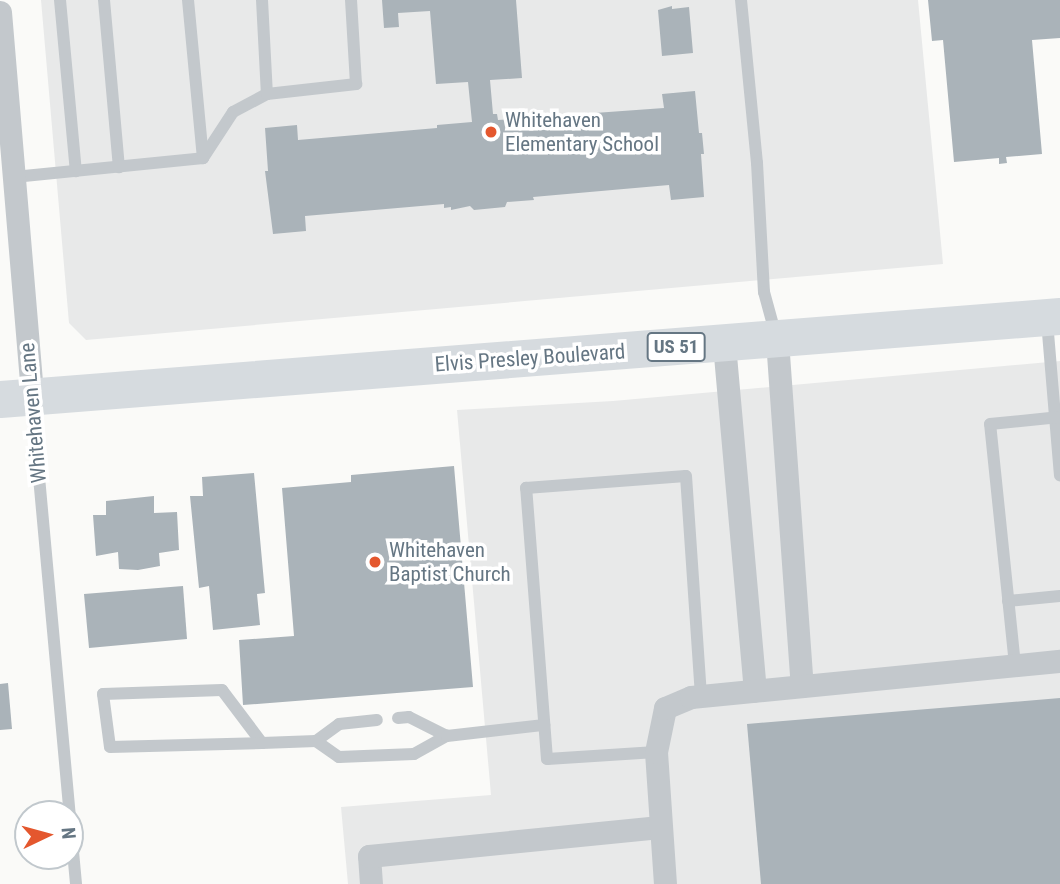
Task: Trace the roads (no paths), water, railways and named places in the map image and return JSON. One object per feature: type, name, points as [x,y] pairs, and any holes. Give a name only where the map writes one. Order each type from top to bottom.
[{"type":"main road","name":"Elvis Presley Boulevard","points":[[16,397],[777,340],[1053,316]]},
{"type":"street","name":"Whitehaven Lane","points":[[0,23],[14,177],[16,397]]},
{"type":"street","points":[[777,340],[802,686]]},
{"type":"street","points":[[724,344],[755,691]]},
{"type":"street","points":[[665,884],[656,752],[665,708],[701,696],[1060,661]]},
{"type":"street","points":[[371,884],[369,856],[660,827]]},
{"type":"lane","points":[[60,0],[73,171]]},
{"type":"lane","points":[[104,0],[119,167]]},
{"type":"lane","points":[[188,0],[204,159]]},
{"type":"lane","points":[[262,0],[267,94]]},
{"type":"lane","points":[[204,159],[233,112],[267,94],[356,84],[351,0]]},
{"type":"lane","points":[[741,0],[757,163],[764,292],[777,340]]},
{"type":"lane","points":[[14,177],[204,159]]},
{"type":"lane","points":[[1053,316],[1060,475]]},
{"type":"lane","name":"Whitehaven Lane","points":[[16,397],[67,800]]},
{"type":"lane","points":[[1015,665],[990,424],[1057,417]]},
{"type":"lane","points":[[656,752],[547,759],[526,488],[686,476],[701,696]]},
{"type":"lane","points":[[1008,600],[1060,596]]},
{"type":"lane","points":[[262,743],[222,690],[103,694],[110,747],[262,743],[316,741],[339,724],[377,720]]},
{"type":"lane","points":[[398,718],[409,717],[447,736]]},
{"type":"lane","points":[[316,741],[339,757],[414,754],[447,736],[544,725]]},
{"type":"place","name":"Whitehaven Elementary School","points":[[491,132]]},
{"type":"place","name":"Whitehaven Baptist Church","points":[[375,562]]}]
